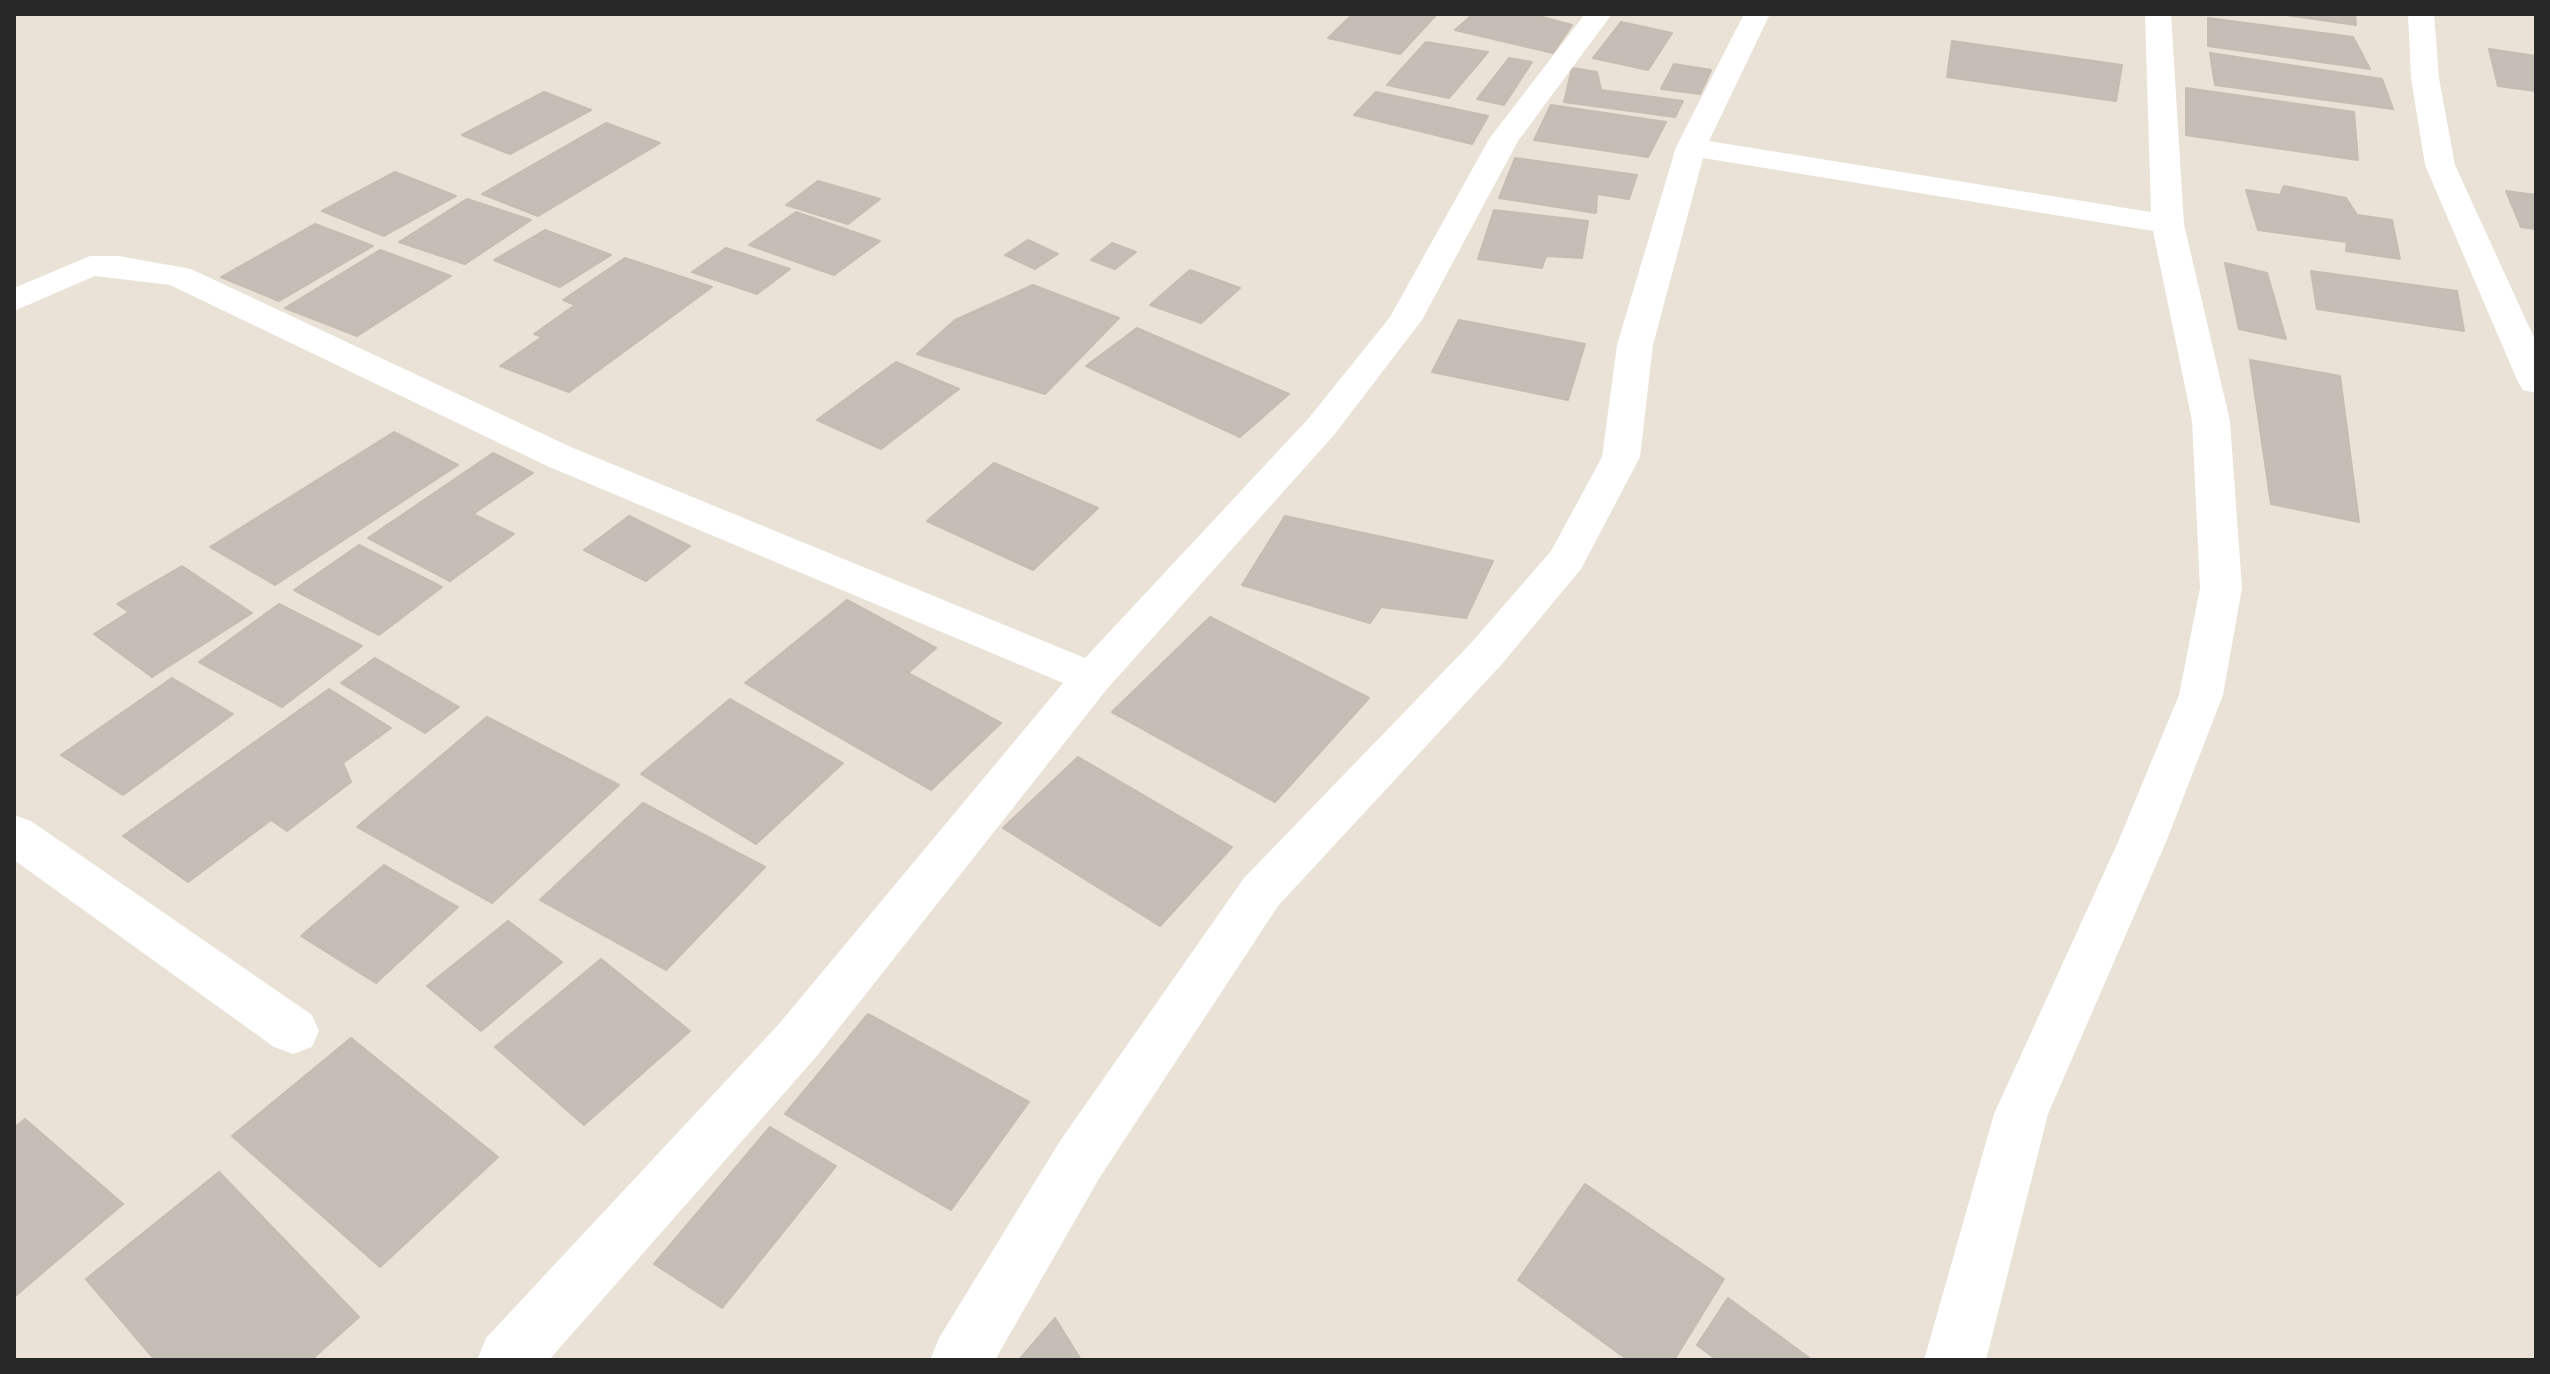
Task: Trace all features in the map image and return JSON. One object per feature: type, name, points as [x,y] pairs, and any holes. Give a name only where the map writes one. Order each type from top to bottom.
[{"type":"street","points":[[508,1360],[797,1041],[1092,678],[1321,427],[1405,320],[1504,139],[1599,14]]},
{"type":"street","points":[[961,1360],[1080,1159],[1261,892],[1487,653],[1567,559],[1621,457],[1635,345],[1691,147],[1757,14]]},
{"type":"street","points":[[1955,1360],[2021,1114],[2142,842],[2201,695],[2221,588],[2211,421],[2168,224],[2158,14]]},
{"type":"street","points":[[2421,14],[2425,78],[2440,165],[2536,382]]},
{"type":"street","points":[[1691,147],[2168,224]]},
{"type":"street","points":[[14,301],[90,266],[119,266],[179,276],[560,457],[1092,678]]},
{"type":"street","points":[[14,834],[293,1031]]},
{"type":"building","points":[[1353,14],[1437,14],[1400,54],[1328,38]]},
{"type":"building","points":[[1473,14],[1531,14],[1572,25],[1553,53],[1455,30]]},
{"type":"building","points":[[2279,14],[2355,14],[2356,25]]},
{"type":"building","points":[[2208,18],[2353,37],[2370,69],[2208,46]]},
{"type":"building","points":[[1621,22],[1672,33],[1648,70],[1593,58]]},
{"type":"building","points":[[1952,41],[2122,65],[2116,101],[1947,77]]},
{"type":"building","points":[[1426,42],[1488,52],[1449,98],[1387,85]]},
{"type":"building","points":[[2489,49],[2536,56],[2536,91],[2498,86]]},
{"type":"building","points":[[2210,53],[2382,79],[2393,109],[2215,85]]},
{"type":"building","points":[[1509,58],[1532,62],[1504,105],[1477,99]]},
{"type":"building","points":[[1674,64],[1711,70],[1700,94],[1661,89]]},
{"type":"building","points":[[1572,68],[1597,72],[1601,90],[1683,101],[1675,117],[1564,102]]},
{"type":"building","points":[[2186,88],[2354,112],[2358,160],[2186,135]]},
{"type":"building","points":[[544,92],[591,110],[510,154],[462,135]]},
{"type":"building","points":[[1376,92],[1488,116],[1472,144],[1354,115]]},
{"type":"building","points":[[1551,105],[1666,122],[1648,157],[1534,140]]},
{"type":"building","points":[[606,123],[660,143],[538,216],[482,194]]},
{"type":"building","points":[[1515,158],[1637,175],[1629,199],[1597,194],[1596,213],[1499,198]]},
{"type":"building","points":[[395,172],[456,196],[384,236],[322,211]]},
{"type":"building","points":[[818,181],[880,199],[848,224],[786,205]]},
{"type":"building","points":[[2284,186],[2346,198],[2357,215],[2392,220],[2400,259],[2346,251],[2347,242],[2258,230],[2246,190],[2280,195]]},
{"type":"building","points":[[2506,191],[2536,195],[2536,229],[2521,227]]},
{"type":"building","points":[[467,199],[531,220],[465,264],[399,242]]},
{"type":"building","points":[[1494,210],[1588,221],[1582,258],[1546,256],[1542,268],[1478,259]]},
{"type":"building","points":[[796,212],[880,241],[834,275],[749,245]]},
{"type":"building","points":[[315,224],[373,246],[279,301],[221,277]]},
{"type":"building","points":[[545,230],[611,255],[560,287],[494,260]]},
{"type":"building","points":[[1028,240],[1058,254],[1035,269],[1005,255]]},
{"type":"building","points":[[1112,243],[1136,252],[1115,269],[1091,260]]},
{"type":"building","points":[[726,248],[790,269],[757,294],[692,272]]},
{"type":"building","points":[[380,250],[451,276],[357,336],[285,308]]},
{"type":"building","points":[[625,258],[712,287],[569,392],[500,366],[542,337],[534,334],[575,305],[563,300]]},
{"type":"building","points":[[2225,263],[2267,273],[2286,339],[2239,329]]},
{"type":"building","points":[[1190,270],[1240,288],[1201,323],[1150,305]]},
{"type":"building","points":[[2311,271],[2457,291],[2464,331],[2317,309]]},
{"type":"building","points":[[1033,285],[1119,318],[1045,394],[917,354],[955,320]]},
{"type":"building","points":[[1459,320],[1585,344],[1568,400],[1432,372]]},
{"type":"building","points":[[1137,328],[1289,394],[1240,437],[1086,366]]},
{"type":"building","points":[[2250,360],[2340,376],[2359,522],[2271,504]]},
{"type":"building","points":[[896,362],[959,389],[881,449],[817,420]]},
{"type":"building","points":[[394,432],[458,465],[275,585],[210,547]]},
{"type":"building","points":[[493,453],[533,473],[473,514],[514,534],[450,581],[368,538]]},
{"type":"building","points":[[994,463],[1098,508],[1033,570],[927,521]]},
{"type":"building","points":[[629,516],[690,546],[646,581],[584,550]]},
{"type":"building","points":[[1285,516],[1493,561],[1466,618],[1381,607],[1370,623],[1242,585]]},
{"type":"building","points":[[359,545],[442,587],[379,635],[294,590]]},
{"type":"building","points":[[182,566],[252,613],[152,677],[94,634],[129,612],[117,604]]},
{"type":"building","points":[[847,600],[936,648],[908,673],[1001,723],[931,790],[745,683]]},
{"type":"building","points":[[279,604],[362,646],[282,707],[199,662]]},
{"type":"building","points":[[1210,617],[1369,698],[1275,802],[1112,712]]},
{"type":"building","points":[[375,658],[459,707],[425,733],[341,683]]},
{"type":"building","points":[[172,678],[233,714],[123,795],[61,755]]},
{"type":"building","points":[[329,689],[391,728],[343,763],[351,782],[287,831],[271,820],[188,882],[123,836]]},
{"type":"building","points":[[730,699],[843,763],[756,844],[641,774]]},
{"type":"building","points":[[487,717],[619,785],[492,903],[357,827]]},
{"type":"building","points":[[1078,757],[1232,847],[1160,926],[1003,828]]},
{"type":"building","points":[[643,803],[765,867],[666,970],[540,900]]},
{"type":"building","points":[[384,865],[458,907],[376,983],[301,936]]},
{"type":"building","points":[[508,921],[562,962],[481,1031],[427,986]]},
{"type":"building","points":[[601,959],[690,1031],[584,1125],[495,1047]]},
{"type":"building","points":[[868,1014],[1029,1102],[951,1210],[785,1114]]},
{"type":"building","points":[[351,1038],[498,1157],[380,1267],[232,1136]]},
{"type":"building","points":[[25,1119],[123,1204],[14,1297],[14,1128]]},
{"type":"building","points":[[770,1127],[836,1166],[722,1308],[654,1264]]},
{"type":"building","points":[[219,1172],[359,1317],[311,1360],[155,1360],[86,1279]]},
{"type":"building","points":[[1585,1184],[1724,1279],[1674,1360],[1628,1360],[1518,1280]]},
{"type":"building","points":[[1728,1298],[1812,1360],[1717,1360],[1697,1345]]},
{"type":"building","points":[[1055,1318],[1081,1360],[1019,1360]]}]
